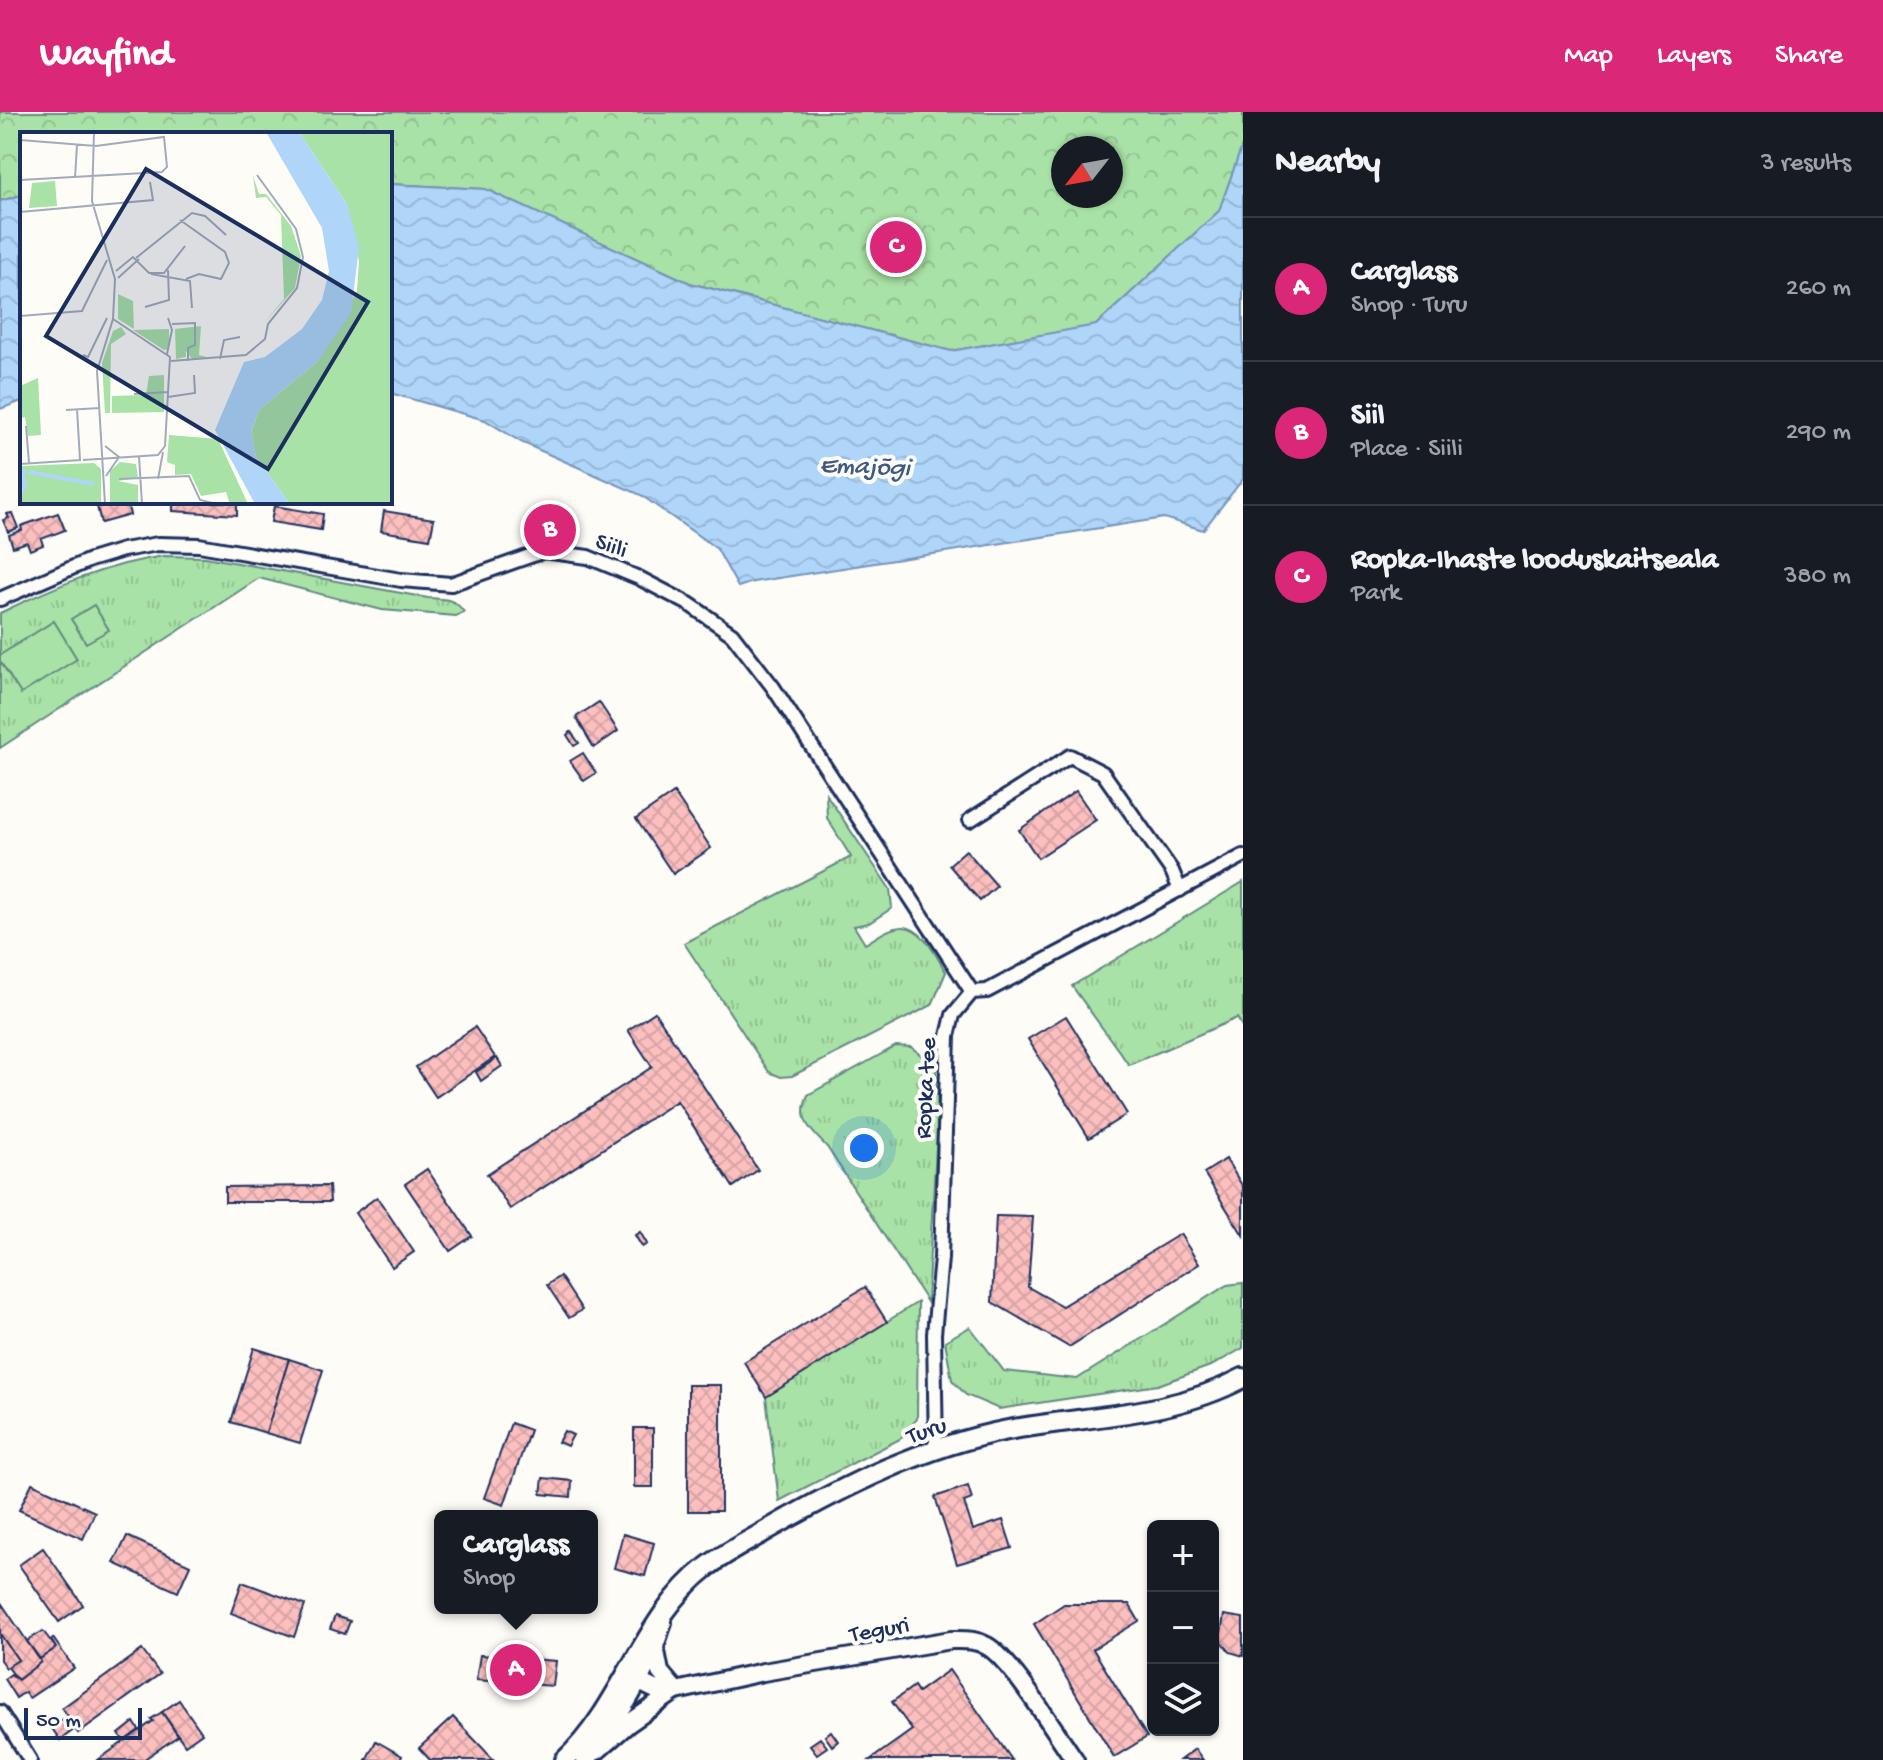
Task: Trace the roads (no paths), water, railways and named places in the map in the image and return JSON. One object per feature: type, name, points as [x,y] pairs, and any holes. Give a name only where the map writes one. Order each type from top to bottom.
[{"type":"main road","name":"Turu","points":[[565,1760],[633,1679],[645,1638],[679,1594],[707,1567],[802,1510],[868,1477],[936,1449],[1008,1430],[1134,1413],[1182,1403],[1243,1378]]},
{"type":"main road","name":"Turu","points":[[586,1760],[655,1646],[664,1616]]},
{"type":"street","name":"Siili","points":[[0,599],[90,560],[158,544],[199,545],[401,580],[451,584],[544,551],[588,557],[639,578],[689,604],[732,634],[773,687],[972,992]]},
{"type":"street","points":[[970,820],[1070,756],[1103,773],[1172,871],[1180,890]]},
{"type":"street","points":[[972,992],[987,991],[1243,856]]},
{"type":"street","name":"Ropka tee","points":[[936,1449],[934,1347],[941,1258],[948,1036],[953,1015],[972,992]]},
{"type":"street","name":"Teguri","points":[[633,1679],[660,1692],[676,1691],[763,1672],[971,1639],[989,1647],[1006,1663],[1075,1760]]},
{"type":"street","points":[[586,1760],[628,1724],[676,1691],[660,1672],[655,1646]]},
{"type":"street","points":[[0,1712],[30,1760]]},
{"type":"water","name":"Emajõgi","points":[[1243,143],[1243,479],[1203,530],[1164,518],[753,582],[738,587],[717,549],[641,495],[521,442],[485,420],[392,394],[392,184],[485,189],[690,283],[951,351],[1096,325],[1219,211]]},
{"type":"water","points":[[20,196],[20,402],[0,409],[0,201]]},
{"type":"place","name":"Ropka-Ihaste looduskaitseala","points":[[896,247]]},
{"type":"place","name":"Siil","points":[[550,530]]},
{"type":"place","name":"Carglass","points":[[516,1670]]}]
